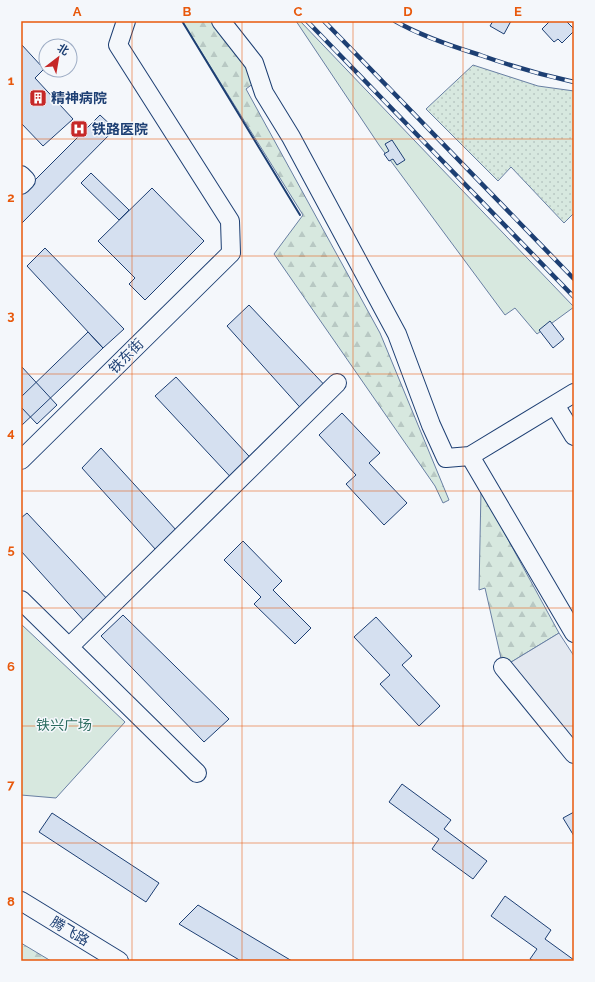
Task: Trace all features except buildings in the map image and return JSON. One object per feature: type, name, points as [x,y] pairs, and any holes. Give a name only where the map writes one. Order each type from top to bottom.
[{"type":"street","name":"铁东街","points":[[21,460],[231,253],[230,222],[118,45],[126,21]]},
{"type":"street","points":[[222,21],[254,62],[264,93],[291,137],[397,334],[431,425],[446,458],[470,456],[574,393]]},
{"type":"street","points":[[21,175],[26,180],[21,185]]},
{"type":"street","points":[[69,647],[337,383]]},
{"type":"street","points":[[555,405],[574,436]]},
{"type":"street","points":[[470,456],[574,633]]},
{"type":"street","points":[[21,600],[197,773]]},
{"type":"street","points":[[502,667],[574,754]]},
{"type":"street","name":"腾飞路","points":[[21,901],[119,961]]},
{"type":"green space","points":[[182,21],[218,21],[258,80],[246,89],[380,333],[449,500],[443,503],[435,486],[274,254],[303,215]]},
{"type":"green space","points":[[296,21],[300,21],[574,307],[537,334],[515,308],[505,315],[379,145]]},
{"type":"green space","points":[[473,65],[538,86],[574,91],[574,213],[564,223],[511,167],[498,181],[426,109]]},
{"type":"green space","points":[[481,490],[559,633],[503,667],[485,588],[479,590]]},
{"type":"green space","name":"铁兴广场","points":[[21,624],[125,722],[56,798],[21,795]]},
{"type":"green space","points":[[21,943],[51,961],[21,961]]},
{"type":"shaded area","points":[[559,633],[574,656],[574,754],[503,667]]},
{"type":"railway","points":[[307,21],[574,297]]},
{"type":"railway","points":[[324,21],[574,279]]},
{"type":"railway","points":[[395,21],[426,36],[458,48],[503,63],[574,82]]},
{"type":"wall","points":[[182,21],[300,215]]},
{"type":"place","name":"精神病院","points":[[38,98]]},
{"type":"place","name":"铁路医院","points":[[79,129]]}]
